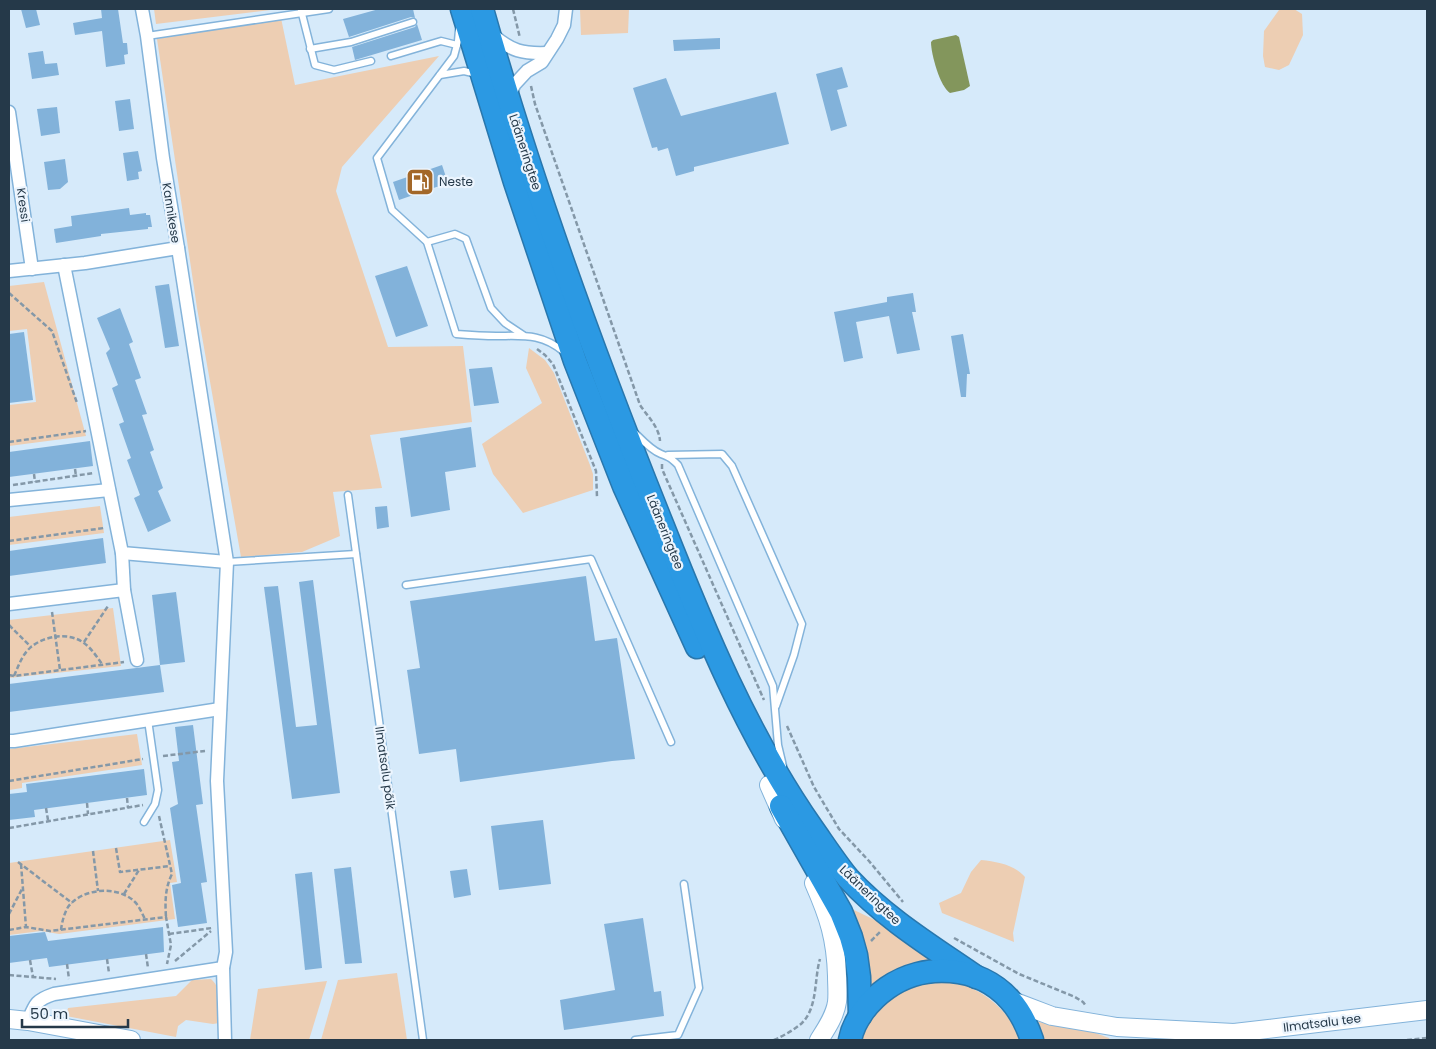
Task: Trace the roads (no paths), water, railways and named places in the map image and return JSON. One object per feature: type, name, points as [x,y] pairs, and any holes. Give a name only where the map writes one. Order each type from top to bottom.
[{"type":"highway","name":"Lääneringtee","points":[[462,9],[481,74],[575,361],[624,486],[682,616],[734,722],[841,912],[856,955],[859,977],[860,1016]]},
{"type":"highway","name":"Lääneringtee","points":[[482,9],[509,99],[572,289],[617,409],[709,639],[747,719],[785,789],[849,878],[892,919],[976,977]]},
{"type":"highway","points":[[850,1040],[860,1016],[876,996],[898,980],[923,972],[950,970],[976,977],[994,986],[1010,1000],[1024,1020],[1032,1040]]},
{"type":"street","name":"Kannikese","points":[[9,271],[64,266],[178,248],[142,9]]},
{"type":"street","points":[[509,99],[514,85],[527,71],[542,62],[558,39],[564,24],[566,9]]},
{"type":"street","points":[[489,32],[505,46],[523,52],[547,53]]},
{"type":"street","name":"Kressi","points":[[9,112],[32,269]]},
{"type":"street","points":[[178,248],[227,562],[216,781],[226,952],[223,968],[225,1040]]},
{"type":"street","points":[[64,266],[122,553],[121,590],[137,660]]},
{"type":"street","points":[[9,500],[109,490]]},
{"type":"street","points":[[122,553],[227,562]]},
{"type":"street","points":[[9,604],[121,590]]},
{"type":"street","points":[[9,741],[220,709]]},
{"type":"street","points":[[769,785],[832,927],[836,950],[837,1003],[828,1025],[819,1040]]},
{"type":"street","points":[[28,1021],[34,1006],[40,999],[54,994],[223,968]]},
{"type":"street","name":"Ilmatsalu tee","points":[[1010,1000],[1052,1016],[1117,1027],[1234,1033],[1427,1010]]},
{"type":"street","points":[[9,1014],[28,1021]]},
{"type":"street","points":[[827,1040],[860,1016]]},
{"type":"street","points":[[9,1019],[131,1040]]},
{"type":"street","points":[[1192,1040],[1234,1033]]},
{"type":"lane","points":[[147,36],[301,10],[328,9]]},
{"type":"lane","points":[[456,9],[460,27],[454,56],[377,158],[392,210],[427,242],[456,334],[522,335],[544,339],[559,347],[575,361]]},
{"type":"lane","points":[[301,10],[315,65],[334,70],[371,61]]},
{"type":"lane","points":[[310,49],[352,42],[413,22]]},
{"type":"lane","points":[[391,56],[441,41],[457,45]]},
{"type":"lane","points":[[440,74],[464,71],[481,74],[509,99]]},
{"type":"lane","points":[[427,242],[455,234],[466,239],[491,308],[522,335]]},
{"type":"lane","points":[[617,409],[644,442],[678,465],[773,686],[778,745],[784,770],[809,824]]},
{"type":"lane","points":[[664,455],[722,454],[732,466],[802,624],[775,712]]},
{"type":"lane","name":"Ilmatsalu põik","points":[[348,496],[423,1040]]},
{"type":"lane","points":[[227,562],[356,554]]},
{"type":"lane","points":[[406,585],[592,560],[671,742]]},
{"type":"lane","points":[[144,822],[155,802],[158,790],[148,720]]},
{"type":"lane","points":[[635,1040],[678,1035],[699,988],[684,884]]},
{"type":"place","name":"Neste","points":[[420,182]]}]
